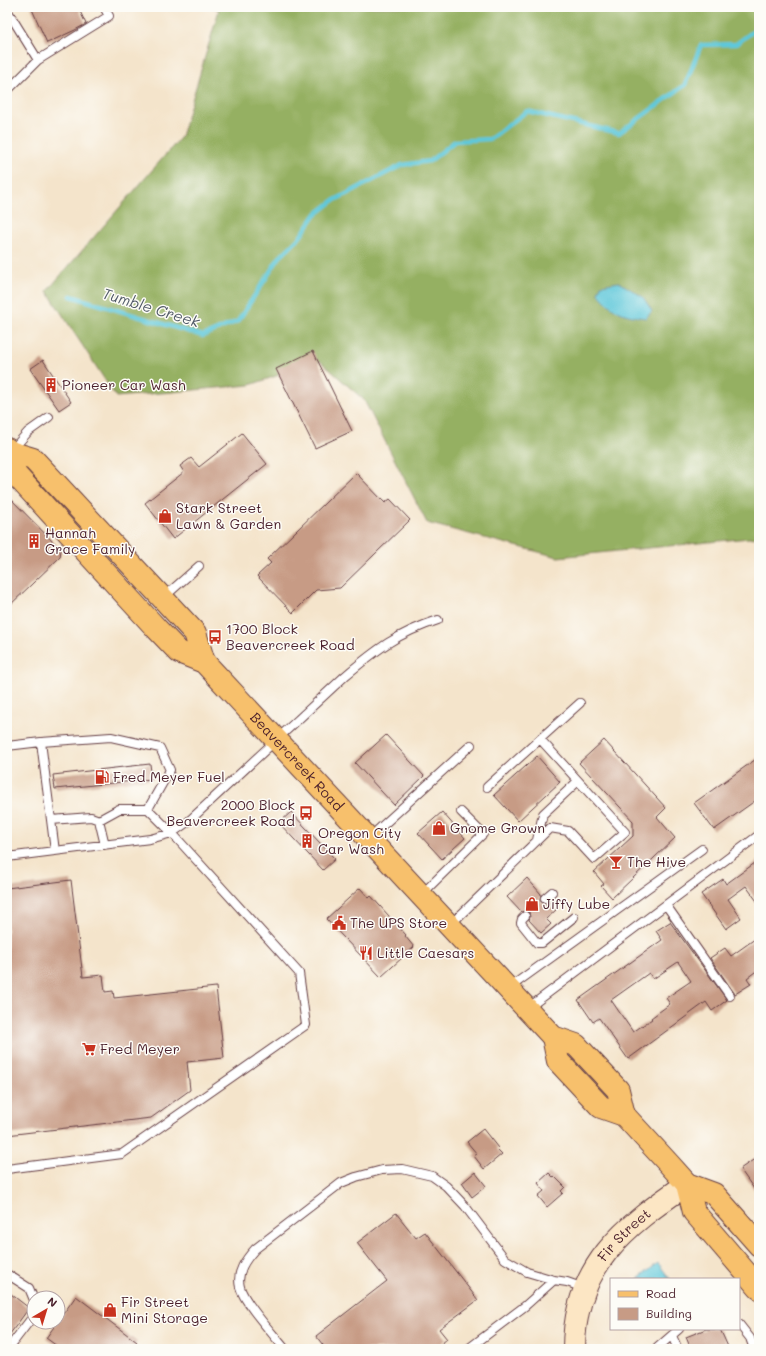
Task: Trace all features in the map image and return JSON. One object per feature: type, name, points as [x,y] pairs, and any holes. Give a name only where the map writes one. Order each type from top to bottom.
[{"type":"main road","name":"Beavercreek Road","points":[[8,450],[15,474],[179,652],[204,662],[553,1037],[576,1045],[618,1090],[624,1115],[687,1184],[714,1194],[759,1245]]},
{"type":"main road","name":"Beavercreek Road","points":[[8,450],[33,459],[195,633],[204,662]]},
{"type":"main road","points":[[66,531],[102,554],[143,597],[155,602],[163,599]]},
{"type":"main road","name":"Beavercreek Road","points":[[687,1184],[694,1212],[759,1288]]},
{"type":"street","name":"Fir Street","points":[[574,1349],[576,1319],[584,1288],[598,1262],[617,1239],[659,1203],[687,1184]]},
{"type":"lane","points":[[7,91],[38,60],[108,16],[104,7]]},
{"type":"lane","points":[[7,10],[38,60]]},
{"type":"lane","points":[[8,450],[28,432],[49,417]]},
{"type":"lane","points":[[163,599],[199,566]]},
{"type":"lane","points":[[7,857],[150,839],[172,833],[189,820],[345,676],[372,654],[406,632],[438,620]]},
{"type":"lane","points":[[487,787],[580,703]]},
{"type":"lane","points":[[7,746],[111,737],[160,748],[170,770],[148,809]]},
{"type":"lane","points":[[450,926],[550,828],[568,831],[594,859],[625,832],[540,739]]},
{"type":"lane","points":[[41,742],[55,851]]},
{"type":"lane","points":[[369,838],[471,745]]},
{"type":"lane","points":[[537,841],[543,814],[578,780]]},
{"type":"lane","points":[[7,1169],[122,1154],[306,1025],[299,973],[172,833],[148,809],[119,809],[99,820],[91,817],[51,820]]},
{"type":"lane","points":[[421,895],[482,834],[461,812]]},
{"type":"lane","points":[[99,820],[105,845]]},
{"type":"lane","points":[[527,1009],[759,835]]},
{"type":"lane","points":[[508,989],[702,849]]},
{"type":"lane","points":[[546,898],[552,892]]},
{"type":"lane","points":[[666,905],[730,996]]},
{"type":"lane","points":[[525,916],[521,923],[537,943],[542,943],[574,917]]},
{"type":"lane","points":[[285,1349],[249,1304],[240,1287],[240,1273],[245,1260],[255,1249],[341,1183],[382,1170],[402,1169],[432,1176],[446,1186],[465,1206],[505,1259],[528,1272],[584,1288]]},
{"type":"lane","points":[[7,1274],[30,1290]]},
{"type":"lane","points":[[468,1349],[525,1306],[554,1280]]},
{"type":"lane","points":[[8,1349],[26,1325]]},
{"type":"lane","points":[[740,1325],[750,1338],[754,1349]]},
{"type":"lane","points":[[656,1349],[678,1330]]},
{"type":"lane","points":[[672,1336],[678,1349]]},
{"type":"green space","points":[[212,7],[759,7],[759,537],[558,557],[427,523],[364,400],[320,361],[250,385],[116,397],[47,291],[181,137],[219,10]]},
{"type":"water","points":[[619,282],[643,297],[652,311],[646,318],[630,316],[619,312],[598,293],[601,285]]},
{"type":"water","points":[[658,1263],[669,1278],[639,1278]]},
{"type":"building","points":[[31,7],[78,7],[86,24],[47,43]]},
{"type":"building","points":[[313,351],[352,431],[315,448],[276,369]]},
{"type":"building","name":"Pioneer Car Wash","points":[[43,360],[71,402],[59,410],[30,369]]},
{"type":"building","points":[[242,433],[267,464],[173,539],[145,503],[184,472],[180,466],[191,458],[199,467]]},
{"type":"building","points":[[356,473],[385,503],[390,499],[410,520],[340,588],[316,590],[293,613],[257,576],[271,563],[267,559]]},
{"type":"building","points":[[7,495],[61,550],[60,557],[7,608]]},
{"type":"building","points":[[386,735],[424,776],[394,805],[355,763]]},
{"type":"building","points":[[604,740],[666,808],[657,817],[675,838],[612,898],[601,886],[604,884],[594,872],[633,836],[633,821],[579,763]]},
{"type":"building","points":[[537,756],[560,782],[518,821],[494,795]]},
{"type":"building","points":[[759,757],[759,798],[714,830],[694,803]]},
{"type":"building","name":"Fred Meyer Fuel","points":[[150,764],[152,779],[55,789],[53,775]]},
{"type":"building","name":"Oregon City Car Wash","points":[[291,812],[335,859],[323,870],[279,823]]},
{"type":"building","points":[[442,812],[465,838],[442,859],[418,833]]},
{"type":"building","points":[[759,860],[759,904],[746,886],[728,899],[741,918],[726,929],[701,894],[723,879],[726,884]]},
{"type":"building","name":"Jiffy Lube","points":[[527,878],[541,894],[541,902],[549,902],[556,910],[546,919],[551,924],[541,933],[529,920],[529,912],[521,912],[507,897]]},
{"type":"building","name":"Fred Meyer","points":[[71,880],[83,977],[103,975],[105,992],[113,991],[114,998],[216,987],[224,1058],[187,1062],[190,1090],[151,1118],[7,1135],[7,888]]},
{"type":"building","points":[[360,888],[369,898],[371,896],[406,935],[405,936],[414,947],[381,977],[326,919]]},
{"type":"building","points":[[670,922],[727,1000],[712,1011],[706,1002],[628,1059],[599,1018],[593,1022],[578,1000],[662,940],[656,931]],"holes":[[[678,962],[691,981],[666,998],[670,1004],[633,1032],[611,1000],[649,973],[653,979]]]},
{"type":"building","points":[[759,936],[759,969],[747,978],[751,984],[735,994],[710,958],[725,948],[731,956]]},
{"type":"building","points":[[483,1129],[502,1154],[484,1169],[474,1156],[477,1154],[467,1142]]},
{"type":"building","points":[[759,1156],[759,1196],[740,1169]]},
{"type":"building","points":[[475,1172],[486,1186],[472,1197],[462,1183]]},
{"type":"building","points":[[549,1173],[565,1187],[561,1191],[563,1193],[547,1207],[538,1196],[544,1191],[538,1183]]},
{"type":"building","points":[[396,1213],[416,1238],[425,1232],[478,1300],[439,1329],[447,1339],[435,1349],[326,1349],[316,1336],[387,1281],[357,1243]]},
{"type":"building","points":[[7,1291],[26,1306],[26,1312],[7,1338]]},
{"type":"building","points":[[76,1296],[137,1342],[132,1349],[61,1349],[46,1338],[52,1330],[66,1330],[66,1310]]},
{"type":"building","points":[[704,1330],[720,1330],[729,1349],[691,1349],[686,1337]]},
{"type":"waterway","name":"Tumble Creek","points":[[71,296],[203,336],[238,321],[279,258],[300,237],[315,215],[333,201],[402,165],[430,161],[455,141],[490,139],[527,111],[619,133],[685,85],[701,45],[736,44],[759,27]]},
{"type":"place","name":"Pioneer Car Wash","points":[[51,385]]},
{"type":"place","name":"Stark Street Lawn & Garden","points":[[165,516]]},
{"type":"place","name":"Hannah Grace Family","points":[[34,541]]},
{"type":"place","name":"1700 Block Beavercreek Road","points":[[215,637]]},
{"type":"place","name":"Fred Meyer Fuel","points":[[102,777]]},
{"type":"place","name":"2000 Block Beavercreek Road","points":[[306,813]]},
{"type":"place","name":"Gnome Grown","points":[[439,828]]},
{"type":"place","name":"Oregon City Car Wash","points":[[307,841]]},
{"type":"place","name":"The Hive","points":[[616,862]]},
{"type":"place","name":"Jiffy Lube","points":[[532,904]]},
{"type":"place","name":"The UPS Store","points":[[339,923]]},
{"type":"place","name":"Little Caesars","points":[[366,953]]},
{"type":"place","name":"Fred Meyer","points":[[89,1049]]},
{"type":"place","name":"Fir Street Mini Storage","points":[[110,1310]]}]
